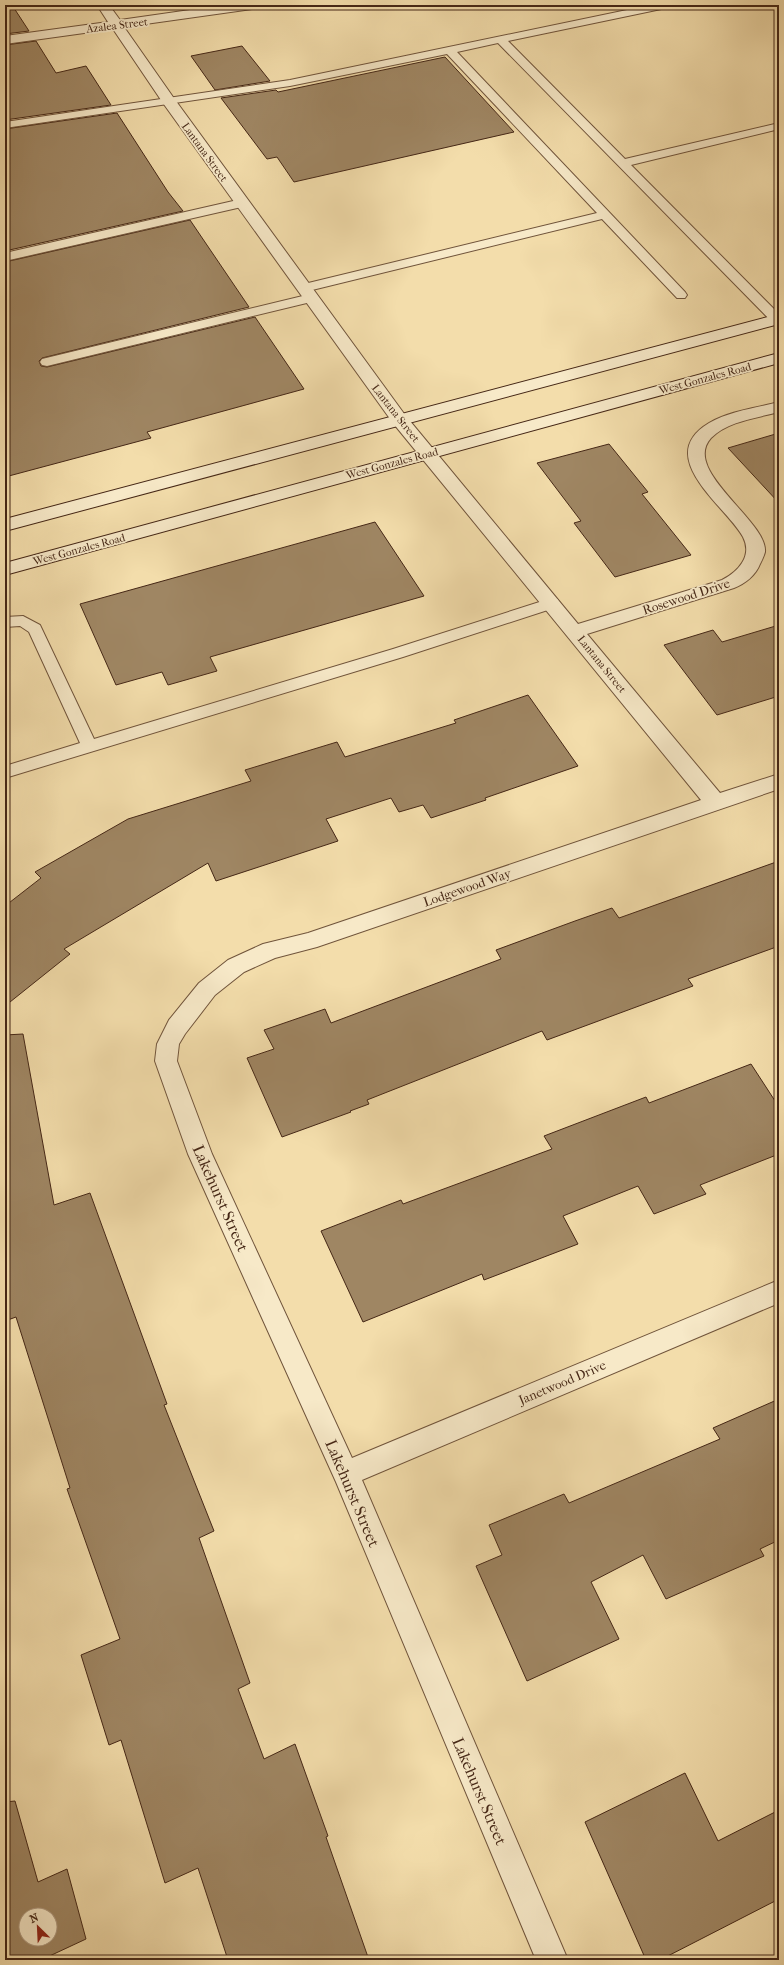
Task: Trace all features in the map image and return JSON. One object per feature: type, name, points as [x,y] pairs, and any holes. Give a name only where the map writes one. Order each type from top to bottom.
[{"type":"street","name":"Lantana Street","points":[[103,5],[168,100],[399,419],[715,802]]},
{"type":"street","name":"Azalea Street","points":[[5,40],[252,5]]},
{"type":"street","points":[[5,524],[778,319]]},
{"type":"street","name":"West Gonzales Road","points":[[5,569],[779,358]]},
{"type":"street","name":"Rosewood Drive","points":[[575,631],[728,584],[736,580],[750,567],[756,552],[752,536],[706,482],[700,472],[696,453],[701,438],[718,425],[779,407]]},
{"type":"street","name":"Lodgewood Way","points":[[177,1027],[207,989],[236,966],[271,950],[316,938],[779,781]]},
{"type":"street","name":"Lakehurst Street","points":[[177,1027],[168,1044],[166,1061],[198,1147],[346,1474],[552,1960]]},
{"type":"street","name":"Janetwood Drive","points":[[346,1474],[779,1291]]},
{"type":"lane","points":[[5,125],[290,83],[666,5]]},
{"type":"lane","points":[[501,40],[778,319]]},
{"type":"lane","points":[[449,50],[681,295]]},
{"type":"lane","points":[[623,163],[779,126]]},
{"type":"lane","points":[[5,257],[242,203]]},
{"type":"lane","points":[[47,362],[605,215]]},
{"type":"lane","points":[[5,772],[398,653],[552,603]]},
{"type":"lane","points":[[5,622],[23,621],[35,629],[90,746]]},
{"type":"building","points":[[5,5],[12,5],[29,31],[5,34]]},
{"type":"building","points":[[36,41],[56,73],[86,66],[111,105],[5,120],[5,45]]},
{"type":"building","points":[[242,46],[270,81],[215,90],[191,56]]},
{"type":"building","points":[[445,57],[514,132],[294,182],[277,157],[267,159],[221,98],[276,90],[278,92]]},
{"type":"building","points":[[117,113],[168,192],[183,211],[5,251],[5,129]]},
{"type":"building","points":[[190,220],[249,307],[42,358],[39,361],[41,366],[47,367],[255,317],[304,389],[147,432],[151,438],[5,477],[5,262]]},
{"type":"building","points":[[779,433],[779,503],[728,448]]},
{"type":"building","points":[[609,444],[648,492],[642,494],[691,555],[615,577],[574,523],[581,521],[537,463]]},
{"type":"building","points":[[375,522],[424,596],[210,657],[217,671],[168,685],[162,672],[116,685],[80,604]]},
{"type":"building","points":[[779,625],[779,696],[717,715],[664,645],[713,630],[722,642]]},
{"type":"building","points":[[528,695],[578,766],[485,798],[486,800],[431,818],[423,805],[399,812],[391,798],[326,819],[338,841],[216,881],[208,863],[64,949],[70,954],[5,1006],[5,906],[41,878],[35,872],[128,819],[251,781],[245,770],[337,742],[345,757],[456,723],[454,720]]},
{"type":"building","points":[[779,861],[779,946],[688,979],[693,986],[547,1040],[542,1031],[367,1100],[369,1104],[350,1111],[351,1112],[282,1137],[247,1058],[274,1049],[264,1030],[325,1009],[331,1023],[501,959],[496,950],[575,921],[612,908],[619,918]]},
{"type":"building","points":[[23,1034],[54,1205],[90,1193],[167,1404],[164,1405],[214,1531],[199,1538],[250,1683],[238,1689],[264,1759],[295,1744],[328,1836],[326,1837],[369,1960],[228,1960],[198,1868],[165,1883],[121,1740],[109,1745],[81,1655],[120,1639],[67,1489],[70,1488],[16,1317],[5,1321],[5,1035]]},
{"type":"building","points":[[751,1064],[779,1107],[779,1154],[700,1185],[706,1194],[654,1214],[638,1186],[563,1216],[578,1244],[484,1280],[482,1274],[363,1322],[321,1231],[401,1200],[403,1204],[552,1149],[544,1136],[646,1097],[649,1103]]},
{"type":"building","points":[[779,1399],[779,1540],[760,1549],[764,1556],[666,1599],[643,1555],[591,1582],[619,1639],[527,1681],[476,1566],[502,1555],[489,1525],[564,1494],[569,1503],[720,1439],[713,1428]]},
{"type":"building","points":[[685,1773],[718,1841],[779,1810],[779,1899],[660,1960],[646,1960],[585,1822]]},
{"type":"building","points":[[15,1801],[38,1882],[67,1869],[86,1939],[41,1960],[5,1960],[5,1802]]}]
